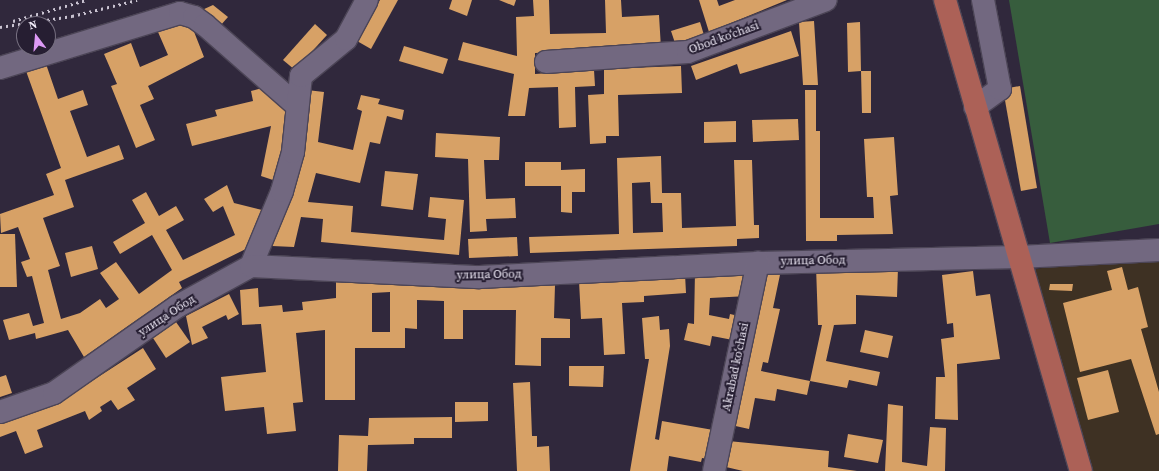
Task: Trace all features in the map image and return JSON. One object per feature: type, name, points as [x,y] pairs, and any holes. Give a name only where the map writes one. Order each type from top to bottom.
[{"type":"main road","points":[[945,0],[1081,471]]},
{"type":"street","points":[[251,266],[282,191],[293,152],[296,105],[301,76],[346,39],[367,0]]},
{"type":"street","name":"Obod koʻchasi","points":[[546,62],[688,52],[826,0]]},
{"type":"street","points":[[975,107],[1000,89],[983,0]]},
{"type":"street","points":[[0,68],[180,13],[194,17],[206,25],[296,105]]},
{"type":"street","name":"улица Обод","points":[[0,412],[54,393],[178,306],[251,266],[480,277],[758,263],[1019,257],[1159,250]]},
{"type":"street","name":"Akrabad koʻchasi","points":[[714,471],[758,263]]},
{"type":"shaded area","points":[[1159,245],[1159,471],[1092,471],[1032,270]]},
{"type":"green space","points":[[1009,0],[1159,0],[1159,224],[1050,243]]},
{"type":"building","points":[[380,0],[398,0],[371,49],[357,41]]},
{"type":"building","points":[[452,0],[472,0],[467,16],[449,9]]},
{"type":"building","points":[[499,0],[516,0],[514,6]]},
{"type":"building","points":[[533,0],[549,0],[550,34],[606,33],[605,0],[621,0],[622,17],[659,15],[661,48],[535,53],[535,74],[594,70],[595,86],[575,87],[576,127],[559,128],[558,87],[529,88],[525,116],[508,116],[514,74],[458,60],[463,42],[517,56],[516,17],[534,16]]},
{"type":"building","points":[[699,0],[717,0],[719,6],[735,0],[787,0],[709,32]]},
{"type":"building","points":[[213,5],[228,17],[220,26],[202,10]]},
{"type":"building","points":[[189,19],[204,57],[148,86],[154,99],[140,105],[155,140],[136,148],[111,86],[117,84],[104,54],[131,43],[140,67],[168,55],[158,32]]},
{"type":"building","points":[[814,21],[818,85],[803,85],[799,22]]},
{"type":"building","points":[[700,22],[704,35],[675,43],[671,31]]},
{"type":"building","points":[[860,22],[861,71],[848,72],[847,23]]},
{"type":"building","points":[[315,24],[327,35],[295,70],[283,60]]},
{"type":"building","points":[[791,31],[799,56],[740,74],[737,64],[696,80],[691,66]]},
{"type":"building","points":[[404,46],[448,59],[443,74],[399,61]]},
{"type":"building","points":[[46,64],[58,99],[83,90],[88,105],[70,111],[87,157],[119,145],[124,159],[65,180],[74,207],[43,218],[60,266],[48,270],[61,319],[80,313],[100,299],[106,308],[119,299],[100,273],[116,262],[139,294],[172,270],[152,235],[120,254],[113,242],[145,223],[132,200],[146,192],[159,216],[176,206],[184,220],[166,230],[183,260],[235,235],[223,206],[213,212],[204,199],[227,185],[234,203],[266,211],[258,243],[179,282],[182,288],[84,357],[68,330],[36,339],[35,333],[9,340],[3,320],[29,313],[33,326],[44,323],[32,276],[27,277],[21,262],[30,259],[18,227],[1,233],[0,214],[54,195],[46,174],[61,168],[26,71]]},
{"type":"building","points":[[681,66],[682,93],[618,95],[619,136],[606,136],[606,143],[590,144],[588,95],[604,94],[604,69]]},
{"type":"building","points":[[861,71],[871,71],[871,113],[862,113]]},
{"type":"building","points":[[1020,86],[1037,188],[1021,191],[1003,89]]},
{"type":"building","points":[[266,87],[283,108],[293,105],[279,182],[261,176],[271,126],[192,146],[186,124],[217,116],[215,110],[253,101],[251,91]]},
{"type":"building","points":[[307,90],[324,92],[318,142],[353,150],[362,111],[357,109],[361,95],[380,99],[378,104],[404,110],[402,120],[387,116],[380,144],[370,142],[360,183],[316,173],[308,202],[353,206],[351,232],[444,240],[446,219],[428,217],[430,197],[464,200],[459,255],[321,242],[323,219],[301,217],[294,247],[272,246]]},
{"type":"building","points":[[805,90],[816,90],[816,131],[820,131],[820,218],[874,218],[873,197],[867,197],[864,139],[894,137],[898,195],[890,196],[893,234],[837,235],[837,241],[806,241]]},
{"type":"building","points":[[798,119],[799,140],[753,142],[752,120]]},
{"type":"building","points":[[736,121],[736,142],[704,143],[704,122]]},
{"type":"building","points":[[436,133],[500,137],[499,160],[484,160],[486,199],[515,198],[516,218],[486,219],[487,231],[470,232],[468,159],[435,157]]},
{"type":"building","points":[[661,156],[662,193],[681,193],[682,228],[736,226],[734,160],[752,160],[754,225],[759,225],[759,238],[737,239],[737,246],[530,253],[529,237],[619,234],[617,158]],"holes":[[[650,182],[651,203],[662,203],[663,232],[633,233],[632,183]]]},
{"type":"building","points":[[525,162],[561,162],[561,170],[585,169],[585,192],[572,192],[572,213],[561,212],[561,186],[525,186]]},
{"type":"building","points":[[385,171],[418,174],[413,210],[381,206]]},
{"type":"building","points":[[0,234],[15,234],[17,287],[0,287]]},
{"type":"building","points":[[517,237],[518,256],[469,258],[468,239]]},
{"type":"building","points":[[92,246],[98,269],[71,277],[65,253]]},
{"type":"building","points":[[816,266],[898,268],[897,297],[856,295],[856,324],[834,325],[826,361],[880,372],[877,386],[849,380],[847,388],[810,381],[822,325],[818,325]]},
{"type":"building","points":[[754,267],[748,296],[710,298],[709,315],[729,319],[730,314],[743,317],[738,341],[712,336],[710,346],[684,340],[688,323],[694,324],[695,271]]},
{"type":"building","points":[[764,267],[781,270],[773,308],[780,309],[768,363],[763,362],[761,371],[810,381],[807,395],[777,389],[775,401],[755,398],[749,429],[731,425]]},
{"type":"building","points":[[1122,267],[1128,290],[1138,287],[1148,327],[1141,329],[1159,392],[1159,434],[1156,435],[1131,359],[1080,372],[1063,303],[1112,290],[1107,271]]},
{"type":"building","points":[[973,271],[976,296],[990,294],[1000,359],[957,364],[958,420],[935,419],[936,377],[945,377],[941,339],[954,337],[953,323],[947,324],[942,275]]},
{"type":"building","points":[[685,274],[686,293],[644,296],[644,302],[622,303],[625,354],[604,355],[602,318],[581,319],[579,281]]},
{"type":"building","points":[[336,275],[405,283],[555,285],[554,318],[570,319],[570,338],[541,338],[541,366],[515,365],[516,310],[463,310],[463,339],[444,339],[444,301],[417,300],[417,329],[405,328],[405,348],[355,348],[355,400],[325,400],[325,330],[296,333],[303,402],[293,403],[296,431],[267,434],[264,407],[225,411],[221,377],[266,372],[261,324],[242,325],[240,290],[258,288],[259,307],[282,305],[283,312],[303,310],[302,302],[336,298]],"holes":[[[390,292],[390,332],[372,332],[372,293]]]},
{"type":"building","points":[[1050,284],[1073,284],[1072,291],[1049,290]]},
{"type":"building","points":[[229,294],[239,314],[228,320],[226,315],[202,327],[208,338],[192,345],[186,316]]},
{"type":"building","points":[[659,316],[660,330],[669,329],[670,346],[655,439],[659,440],[662,421],[719,431],[714,460],[702,458],[701,462],[669,456],[667,471],[630,471],[649,359],[645,359],[642,318]]},
{"type":"building","points":[[176,322],[190,342],[166,358],[153,338]]},
{"type":"building","points":[[865,330],[893,336],[888,358],[860,352]]},
{"type":"building","points":[[143,348],[156,369],[127,388],[135,400],[118,410],[111,400],[100,407],[102,411],[89,420],[85,411],[37,430],[43,447],[25,454],[16,431],[0,437],[0,420],[75,392]]},
{"type":"building","points":[[569,366],[604,366],[603,387],[569,386]]},
{"type":"building","points":[[1108,370],[1119,412],[1088,420],[1077,378]]},
{"type":"building","points":[[6,375],[12,393],[0,397],[0,377]]},
{"type":"building","points":[[530,382],[532,436],[537,436],[537,447],[549,446],[550,471],[517,471],[513,383]]},
{"type":"building","points":[[455,402],[488,402],[488,421],[455,422]]},
{"type":"building","points":[[888,404],[903,406],[902,462],[927,466],[930,427],[946,428],[945,471],[885,471]]},
{"type":"building","points":[[452,417],[452,438],[414,438],[414,444],[368,445],[367,471],[338,471],[339,435],[368,436],[369,418]]},
{"type":"building","points":[[848,434],[883,440],[878,463],[844,457]]},
{"type":"building","points":[[728,441],[829,451],[828,467],[857,471],[743,471],[726,467]]},
{"type":"railway","points":[[13,21],[86,0]]},
{"type":"railway","points":[[0,27],[72,16],[137,0]]}]
